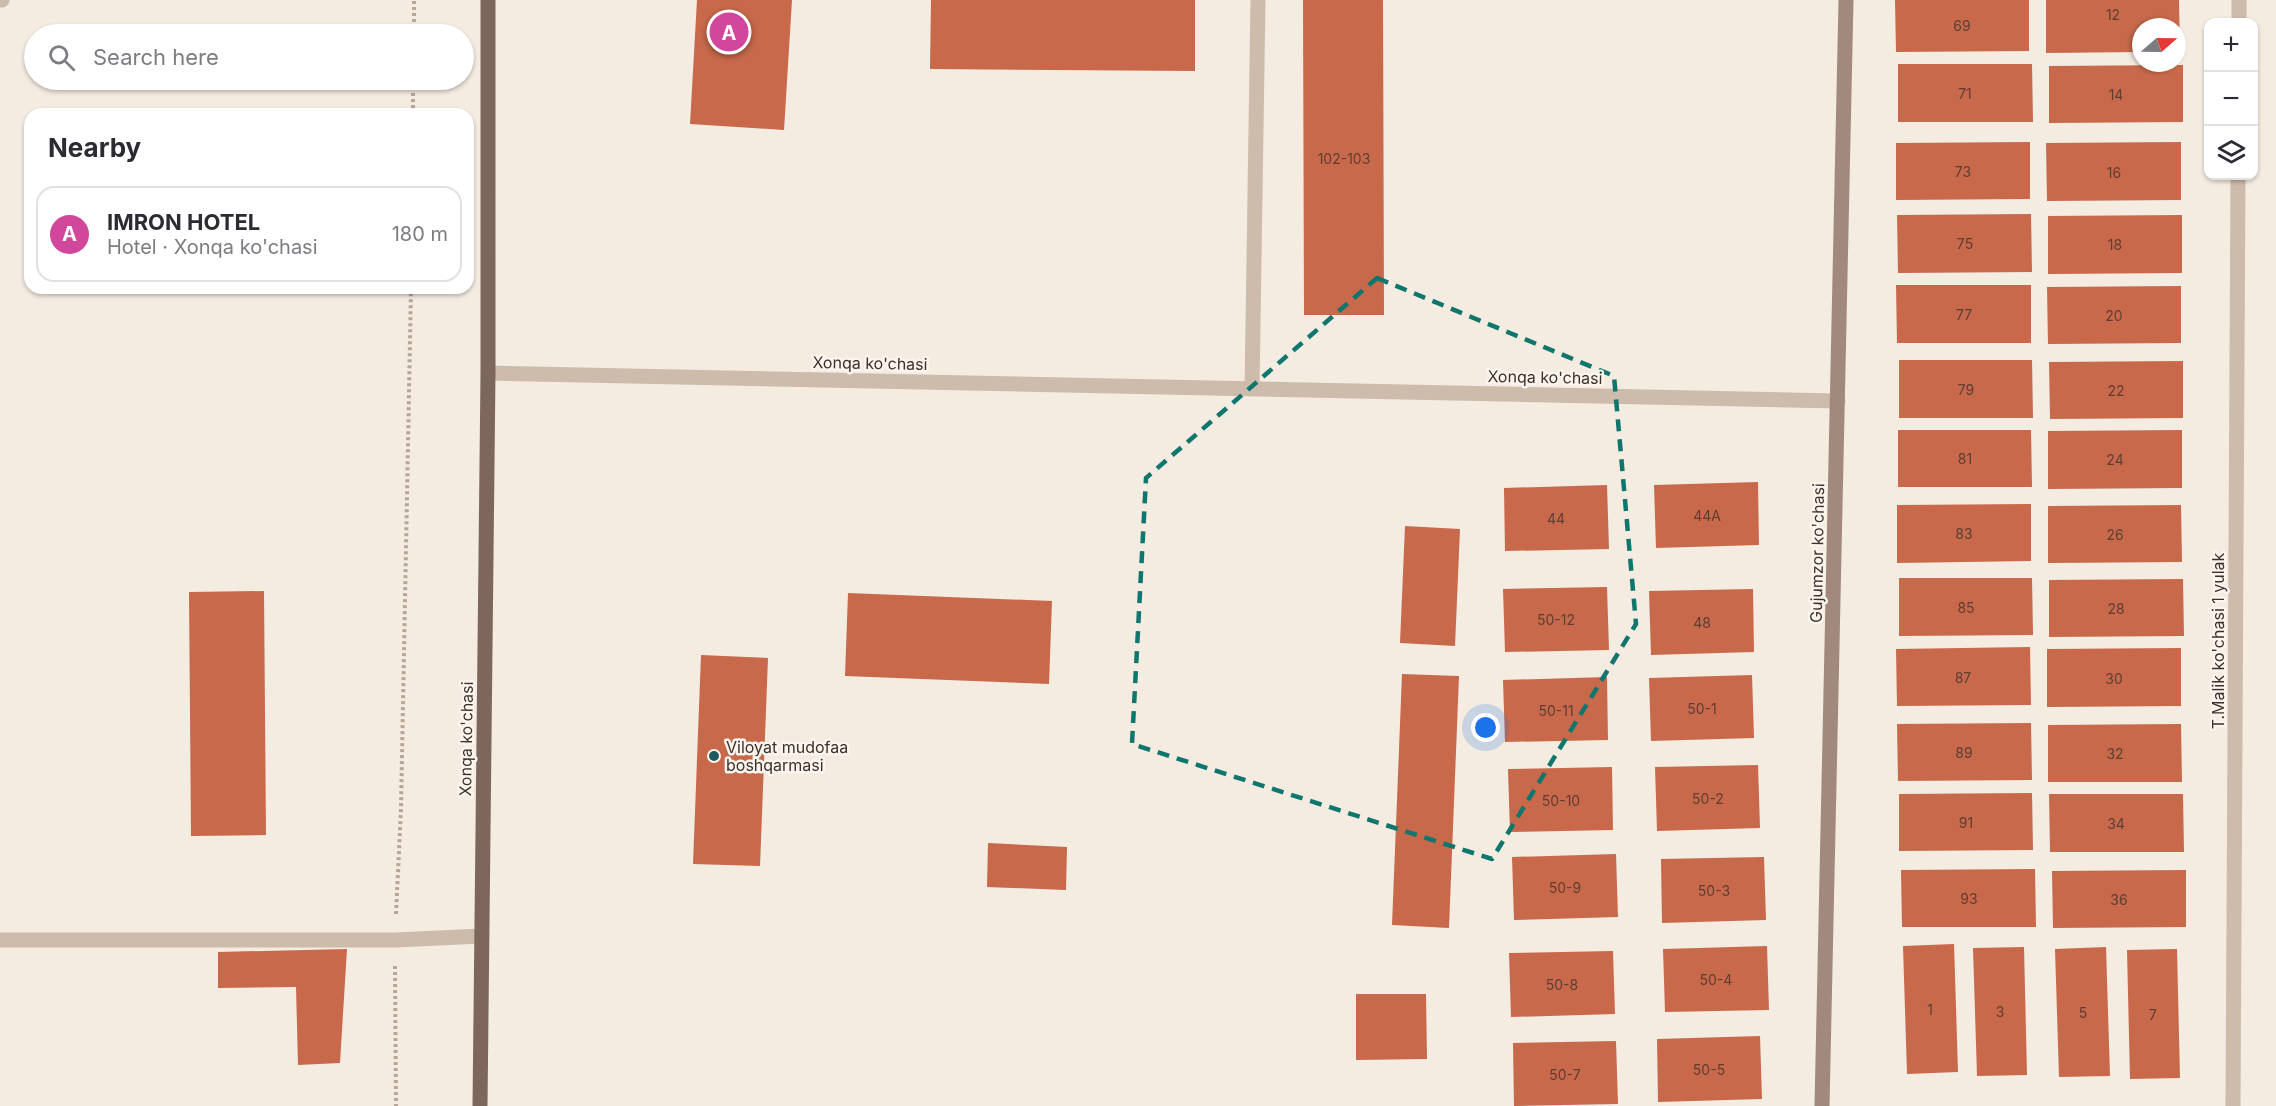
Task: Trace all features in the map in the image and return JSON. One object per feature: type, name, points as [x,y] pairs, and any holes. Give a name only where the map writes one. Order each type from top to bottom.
[{"type":"main road","name":"Xonqa ko'chasi","points":[[480,1106],[488,373],[488,0]]},
{"type":"street","points":[[1252,389],[1258,0]]},
{"type":"street","name":"Gujumzor ko'chasi","points":[[1822,1106],[1846,0]]},
{"type":"street","points":[[2239,0],[2239,18]]},
{"type":"street","name":"T.Malik ko'chasi 1 yulak","points":[[2233,1106],[2238,180]]},
{"type":"street","name":"Xonqa ko'chasi","points":[[488,373],[1838,401]]},
{"type":"street","points":[[0,940],[395,940],[482,936]]},
{"type":"path","points":[[414,0],[414,24]]},
{"type":"path","points":[[413,90],[413,108]]},
{"type":"path","points":[[396,1106],[395,940],[401,809],[411,294]]},
{"type":"highlighted area","points":[[1377,278],[1614,376],[1636,624],[1492,859],[1132,744],[1146,478]]},
{"type":"building","points":[[697,0],[792,0],[784,130],[690,124]]},
{"type":"building","points":[[931,0],[1195,0],[1195,71],[930,69]]},
{"type":"building","points":[[1303,0],[1383,0],[1384,315],[1304,315]]},
{"type":"building","points":[[1895,0],[2029,0],[2029,51],[1896,52]]},
{"type":"building","points":[[2046,0],[2179,0],[2179,18],[2132,18],[2132,52],[2046,53]]},
{"type":"building","points":[[1898,64],[2032,64],[2033,122],[1898,122]]},
{"type":"building","points":[[2132,65],[2132,72],[2183,72],[2183,122],[2049,123],[2049,66]]},
{"type":"building","points":[[2030,142],[2030,199],[1896,200],[1896,143]]},
{"type":"building","points":[[2181,142],[2181,200],[2047,201],[2046,143]]},
{"type":"building","points":[[2031,214],[2032,272],[1898,273],[1897,215]]},
{"type":"building","points":[[2182,215],[2182,273],[2048,274],[2048,216]]},
{"type":"building","points":[[1896,285],[2031,285],[2031,343],[1897,343]]},
{"type":"building","points":[[2181,286],[2181,343],[2048,344],[2047,287]]},
{"type":"building","points":[[1899,360],[2032,360],[2033,418],[1899,418]]},
{"type":"building","points":[[2183,361],[2183,418],[2050,419],[2049,362]]},
{"type":"building","points":[[1898,430],[2031,430],[2032,487],[1898,487]]},
{"type":"building","points":[[2182,430],[2182,488],[2048,489],[2048,431]]},
{"type":"building","points":[[1758,482],[1759,545],[1656,548],[1654,485]]},
{"type":"building","points":[[1607,485],[1609,549],[1505,551],[1504,488]]},
{"type":"building","points":[[2031,504],[2031,561],[1897,563],[1897,505]]},
{"type":"building","points":[[2181,505],[2182,562],[2048,563],[2048,506]]},
{"type":"building","points":[[1405,526],[1460,529],[1455,646],[1400,643]]},
{"type":"building","points":[[1899,578],[2032,578],[2033,635],[1899,636]]},
{"type":"building","points":[[2183,579],[2184,636],[2049,637],[2049,580]]},
{"type":"building","points":[[1607,587],[1609,650],[1505,652],[1503,589]]},
{"type":"building","points":[[1753,589],[1754,652],[1651,655],[1649,591]]},
{"type":"building","points":[[264,591],[266,835],[191,836],[189,592]]},
{"type":"building","points":[[848,593],[1052,601],[1049,684],[845,676]]},
{"type":"building","points":[[2030,647],[2031,705],[1897,706],[1896,649]]},
{"type":"building","points":[[2181,648],[2181,706],[2047,707],[2047,649]]},
{"type":"building","points":[[701,655],[768,658],[760,866],[693,864]]},
{"type":"building","points":[[1402,674],[1459,676],[1449,928],[1392,925]]},
{"type":"building","points":[[1752,675],[1754,738],[1651,741],[1649,678]]},
{"type":"building","points":[[1607,677],[1608,740],[1505,742],[1503,680]]},
{"type":"building","points":[[2031,723],[2032,780],[1898,781],[1897,724]]},
{"type":"building","points":[[2181,724],[2182,782],[2048,782],[2048,725]]},
{"type":"building","points":[[1758,765],[1760,828],[1657,831],[1655,767]]},
{"type":"building","points":[[1612,767],[1613,830],[1510,832],[1508,769]]},
{"type":"building","points":[[2032,793],[2033,850],[1899,851],[1899,794]]},
{"type":"building","points":[[2049,794],[2183,794],[2184,852],[2050,852]]},
{"type":"building","points":[[988,843],[1067,847],[1066,890],[987,887]]},
{"type":"building","points":[[1616,854],[1618,917],[1514,920],[1512,857]]},
{"type":"building","points":[[1764,857],[1766,920],[1662,923],[1661,859]]},
{"type":"building","points":[[2035,869],[2036,927],[1902,927],[1901,870]]},
{"type":"building","points":[[2186,870],[2186,927],[2053,928],[2052,871]]},
{"type":"building","points":[[1954,944],[1958,1072],[1907,1074],[1903,946]]},
{"type":"building","points":[[1767,946],[1769,1010],[1665,1012],[1663,949]]},
{"type":"building","points":[[2024,947],[2027,1075],[1977,1076],[1973,948]]},
{"type":"building","points":[[2106,947],[2110,1076],[2059,1077],[2055,949]]},
{"type":"building","points":[[347,949],[340,1063],[298,1065],[296,987],[218,988],[218,952]]},
{"type":"building","points":[[2177,949],[2180,1078],[2130,1079],[2127,950]]},
{"type":"building","points":[[1613,951],[1615,1014],[1511,1017],[1509,953]]},
{"type":"building","points":[[1356,994],[1426,994],[1427,1059],[1356,1060]]},
{"type":"building","points":[[1760,1036],[1762,1099],[1658,1102],[1657,1039]]},
{"type":"building","points":[[1616,1041],[1618,1104],[1514,1106],[1513,1043]]},
{"type":"place","name":"IMRON HOTEL","points":[[729,32]]},
{"type":"place","name":"Viloyat mudofaa boshqarmasi","points":[[714,756]]}]
